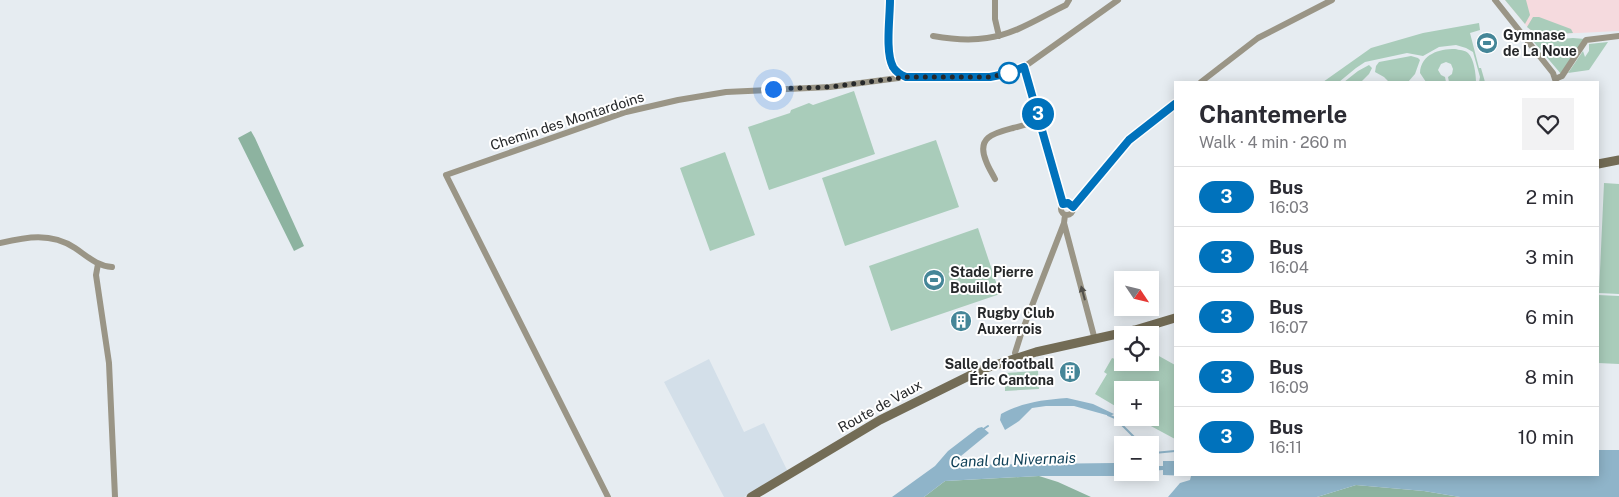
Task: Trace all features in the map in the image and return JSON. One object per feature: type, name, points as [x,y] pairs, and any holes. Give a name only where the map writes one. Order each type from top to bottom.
[{"type":"street","points":[[890,0],[889,45],[892,64],[896,71],[906,77]]},
{"type":"street","points":[[995,0],[995,20],[999,36]]},
{"type":"street","points":[[932,36],[953,39],[986,39],[999,36],[1066,5],[1069,0]]},
{"type":"street","name":"Chemin des Montardoins","points":[[608,497],[446,175],[626,112],[678,100],[726,92],[830,87],[906,77],[990,77],[1010,73],[1024,67],[1118,0]]},
{"type":"street","points":[[1202,81],[1258,38],[1332,0]]},
{"type":"street","points":[[1495,0],[1553,73],[1556,81],[1562,76],[1586,40],[1619,36]]},
{"type":"street","points":[[1017,358],[1015,353],[1021,334],[1064,223],[1065,215],[1061,210],[1063,204],[1024,67]]},
{"type":"street","points":[[1065,215],[1072,213],[1073,207],[1129,140],[1174,105]]},
{"type":"street","points":[[996,178],[984,154],[983,146],[987,138],[995,132],[1040,120]]},
{"type":"street","points":[[1599,164],[1619,160]]},
{"type":"street","points":[[1063,204],[1068,203],[1073,207]]},
{"type":"street","points":[[1064,223],[1095,340]]},
{"type":"street","points":[[0,243],[34,236],[48,237],[72,246],[98,264],[112,267]]},
{"type":"street","points":[[98,264],[96,276],[109,363],[115,497]]},
{"type":"street","name":"Route de Vaux","points":[[751,497],[868,427],[974,373],[1036,352],[1095,340],[1174,318]]},
{"type":"shaded area","points":[[1505,0],[1619,0],[1619,31],[1537,35],[1530,30]]},
{"type":"shaded area","points":[[709,359],[744,432],[764,423],[788,472],[744,497],[724,497],[664,382]]},
{"type":"green space","points":[[1505,0],[1526,0],[1530,15],[1525,24]]},
{"type":"green space","points":[[1533,17],[1539,17],[1571,29],[1573,33],[1537,35],[1527,27]]},
{"type":"green space","points":[[1479,23],[1480,30],[1470,33],[1479,68],[1481,68],[1485,81],[1479,81],[1480,77],[1473,52],[1456,45],[1439,47],[1423,56],[1407,53],[1365,62],[1340,81],[1324,81],[1371,48],[1423,33]]},
{"type":"green space","points":[[1585,39],[1561,74],[1533,41]]},
{"type":"green space","points":[[1608,42],[1589,70],[1568,73],[1583,51],[1585,57],[1589,51],[1589,44]]},
{"type":"green space","points":[[1455,49],[1468,53],[1472,59],[1476,81],[1449,81],[1448,77],[1452,74],[1453,69],[1451,64],[1446,62],[1441,64],[1438,70],[1445,77],[1446,81],[1425,81],[1420,73],[1424,61],[1432,54],[1443,50]]},
{"type":"green space","points":[[1411,56],[1420,60],[1415,74],[1409,81],[1388,81],[1375,72],[1379,62]]},
{"type":"green space","points":[[1369,65],[1372,68],[1362,81],[1345,81]]},
{"type":"green space","points":[[854,91],[875,154],[769,190],[748,127],[790,113],[791,110],[809,103],[813,105]]},
{"type":"green space","points":[[251,131],[304,246],[294,251],[238,138]]},
{"type":"green space","points":[[936,140],[959,207],[845,246],[822,178]]},
{"type":"green space","points":[[725,152],[755,235],[710,251],[680,168]]},
{"type":"green space","points":[[1604,183],[1619,184],[1619,294],[1599,293]]},
{"type":"green space","name":"Stade Pierre Bouillot","points":[[978,228],[1000,294],[891,331],[869,266]]},
{"type":"green space","points":[[1599,295],[1619,296],[1619,364],[1599,363]]},
{"type":"green space","points":[[1159,356],[1174,364],[1174,438],[1151,426],[1159,426],[1159,381],[1114,381],[1114,405],[1095,394],[1107,374],[1104,372],[1112,358],[1114,359],[1114,371],[1159,371]]},
{"type":"green space","points":[[1038,371],[1039,389],[1005,391],[1005,373]]},
{"type":"green space","points":[[1039,476],[1058,482],[1091,497],[924,497],[945,481]]},
{"type":"green space","points":[[1356,485],[1424,491],[1460,497],[1317,497]]},
{"type":"water","points":[[1067,398],[1093,404],[1114,414],[1110,416],[1074,406],[1032,408],[1019,421],[1005,430],[1000,420],[1001,414],[1025,404]]},
{"type":"water","points":[[982,427],[989,433],[950,465],[1114,463],[1114,476],[1039,476],[945,481],[924,497],[892,497],[935,466],[948,451]]},
{"type":"water","points":[[1599,450],[1619,450],[1619,497],[1460,497],[1424,491],[1356,485],[1317,497],[1168,497],[1180,483],[1190,480],[1191,476],[1599,476]]},
{"type":"water","points":[[1163,461],[1174,461],[1174,475],[1163,475],[1163,470],[1159,470],[1159,466],[1163,466]]},
{"type":"waterway","points":[[1108,415],[1115,418],[1133,436]]},
{"type":"waterway","points":[[982,430],[988,426]]},
{"type":"waterway","points":[[1159,453],[1174,451]]},
{"type":"bus line","name":"3","points":[[890,0],[889,45],[892,64],[896,71],[906,77],[990,77],[1010,73],[1024,67],[1063,204],[1068,203],[1073,207],[1129,140],[1174,105]]},
{"type":"place","name":"Gymnase de La Noue","points":[[1487,43]]},
{"type":"place","name":"Stade Pierre Bouillot","points":[[934,280]]},
{"type":"place","name":"Rugby Club Auxerrois","points":[[961,321]]},
{"type":"place","name":"Salle de football Éric Cantona","points":[[1070,372]]},
{"type":"route","points":[[773,89],[796,90],[830,87],[906,77],[990,77],[1009,73]]},
{"type":"water label","name":"Canal du Nivernais","points":[[1013,460]]}]
